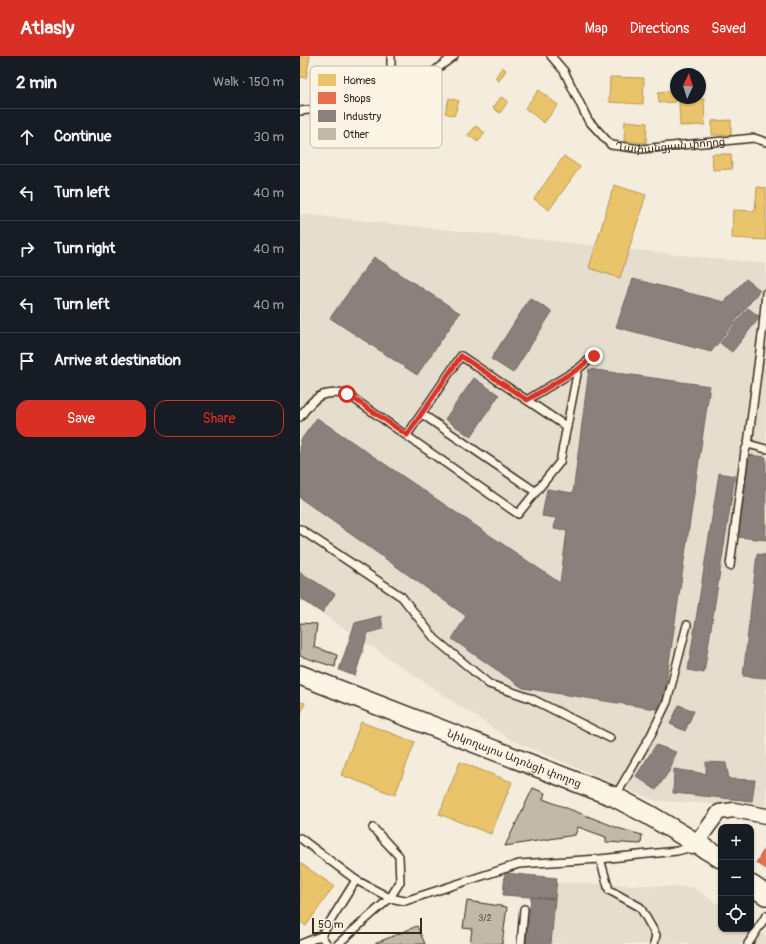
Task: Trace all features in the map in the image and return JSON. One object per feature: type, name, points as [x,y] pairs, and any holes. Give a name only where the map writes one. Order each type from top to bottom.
[{"type":"street","name":"Նիկողայոս Ադոնցի փողոց","points":[[300,675],[615,797],[694,845],[718,864]]},
{"type":"street","name":"Նիկողայոս Ադոնցի փողոց","points":[[300,684],[611,804],[718,857]]},
{"type":"street","points":[[694,845],[719,812],[734,810],[766,816]]},
{"type":"street","points":[[754,879],[766,886]]},
{"type":"street","points":[[754,887],[766,895]]},
{"type":"lane","points":[[390,56],[390,66]]},
{"type":"lane","points":[[441,66],[454,56]]},
{"type":"lane","name":"Ղափանցյան փողոց","points":[[551,56],[564,71],[588,120],[611,146],[641,149],[754,138],[766,142]]},
{"type":"lane","points":[[300,111],[310,110]]},
{"type":"lane","points":[[730,566],[745,451],[748,444],[766,293]]},
{"type":"lane","points":[[407,435],[461,356],[567,427]]},
{"type":"lane","points":[[527,400],[578,369],[594,356]]},
{"type":"lane","points":[[300,417],[309,404],[318,396],[334,392],[347,394],[518,514],[560,462],[578,369]]},
{"type":"lane","points":[[422,414],[536,492]]},
{"type":"lane","points":[[748,444],[766,449]]},
{"type":"lane","points":[[300,529],[402,597],[435,640],[489,684],[530,698],[610,738]]},
{"type":"lane","points":[[615,797],[651,735],[667,702],[687,625]]},
{"type":"lane","points":[[338,944],[390,898],[400,882],[400,856],[373,828]]},
{"type":"lane","points":[[300,838],[356,880],[390,898],[405,902],[519,864],[677,850],[694,845]]},
{"type":"lane","points":[[600,858],[609,890],[640,907],[656,935],[654,944]]},
{"type":"lane","points":[[301,944],[321,936],[356,880]]},
{"type":"lane","points":[[521,944],[524,909]]},
{"type":"lane","points":[[748,944],[766,916]]},
{"type":"lane","points":[[321,936],[327,944]]},
{"type":"shaded area","points":[[300,214],[766,264],[766,811],[734,805],[656,801],[511,740],[300,599]]},
{"type":"shaded area","points":[[548,882],[692,887],[718,904],[718,932],[754,932],[754,928],[766,936],[766,944],[541,944]]},
{"type":"building: Homes","points":[[300,56],[310,56],[306,78],[300,77]]},
{"type":"building: Homes","points":[[502,67],[506,70],[499,81],[495,78]]},
{"type":"building: Homes","points":[[610,77],[644,78],[643,104],[609,102]]},
{"type":"building: Homes","points":[[539,90],[558,105],[544,123],[525,108]]},
{"type":"building: Homes","points":[[670,91],[670,102],[659,103],[658,92]]},
{"type":"building: Homes","points":[[501,97],[508,101],[500,113],[493,108]]},
{"type":"building: Homes","points":[[449,98],[459,101],[454,116],[445,113]]},
{"type":"building: Homes","points":[[679,104],[704,104],[705,125],[680,126]]},
{"type":"building: Homes","points":[[731,120],[731,135],[712,135],[712,121]]},
{"type":"building: Homes","points":[[625,121],[647,123],[646,143],[624,141]]},
{"type":"building: Homes","points":[[476,126],[485,133],[478,142],[468,135]]},
{"type":"building: Homes","points":[[712,154],[731,154],[732,169],[713,170]]},
{"type":"building: Homes","points":[[564,156],[580,167],[549,210],[534,199]]},
{"type":"building: Homes","points":[[614,185],[646,195],[620,278],[589,268]]},
{"type":"building: Homes","points":[[757,187],[766,188],[766,240],[732,238],[733,210],[755,211]]},
{"type":"building: Homes","points":[[300,702],[305,703],[300,716]]},
{"type":"building: Homes","points":[[361,722],[415,742],[395,795],[341,775]]},
{"type":"building: Homes","points":[[460,762],[512,782],[491,834],[439,814]]},
{"type":"building: Homes","points":[[300,863],[334,886],[306,926],[300,922]]},
{"type":"building: Shops","points":[[766,846],[766,869],[756,863]]},
{"type":"building: Industry","points":[[374,257],[460,313],[417,375],[330,318]]},
{"type":"building: Industry","points":[[633,279],[724,302],[746,279],[760,290],[711,352],[616,327]]},
{"type":"building: Industry","points":[[530,298],[552,312],[513,373],[491,359]]},
{"type":"building: Industry","points":[[748,308],[760,317],[732,352],[720,343]]},
{"type":"building: Industry","points":[[589,369],[710,386],[662,710],[523,688],[452,639],[466,616],[300,498],[300,441],[317,418],[560,583],[567,531],[554,529],[556,518],[542,516],[547,489],[573,493]]},
{"type":"building: Industry","points":[[474,378],[499,395],[471,437],[445,419]]},
{"type":"building: Industry","points":[[748,455],[766,457],[766,540],[738,537]]},
{"type":"building: Industry","points":[[719,473],[735,476],[704,673],[688,670]]},
{"type":"building: Industry","points":[[757,554],[766,555],[766,678],[743,676]]},
{"type":"building: Industry","points":[[300,572],[335,594],[322,613],[300,598]]},
{"type":"building: Industry","points":[[381,616],[383,629],[368,633],[355,676],[339,670],[355,623]]},
{"type":"building: Industry","points":[[679,705],[694,711],[685,731],[670,724]]},
{"type":"building: Industry","points":[[656,745],[676,752],[670,770],[656,790],[636,776]]},
{"type":"building: Industry","points":[[706,762],[726,763],[729,779],[755,780],[752,801],[673,793],[674,769],[706,774]]},
{"type":"building: Industry","points":[[505,873],[557,878],[555,899],[503,895]]},
{"type":"building: Industry","points":[[531,897],[555,899],[551,944],[526,944]]},
{"type":"building: Other","points":[[300,623],[317,624],[314,647],[337,655],[335,667],[300,656]]},
{"type":"building: Other","points":[[533,788],[545,793],[543,799],[621,829],[642,835],[641,844],[606,842],[606,837],[578,827],[575,835],[505,846]]},
{"type":"building: Other","points":[[467,901],[507,907],[502,944],[470,944],[472,929],[463,928]]},
{"type":"building: Other","points":[[417,926],[425,944],[376,944],[376,943]]},
{"type":"route","points":[[347,394],[407,435],[461,356],[527,400],[578,369],[594,356]]}]
